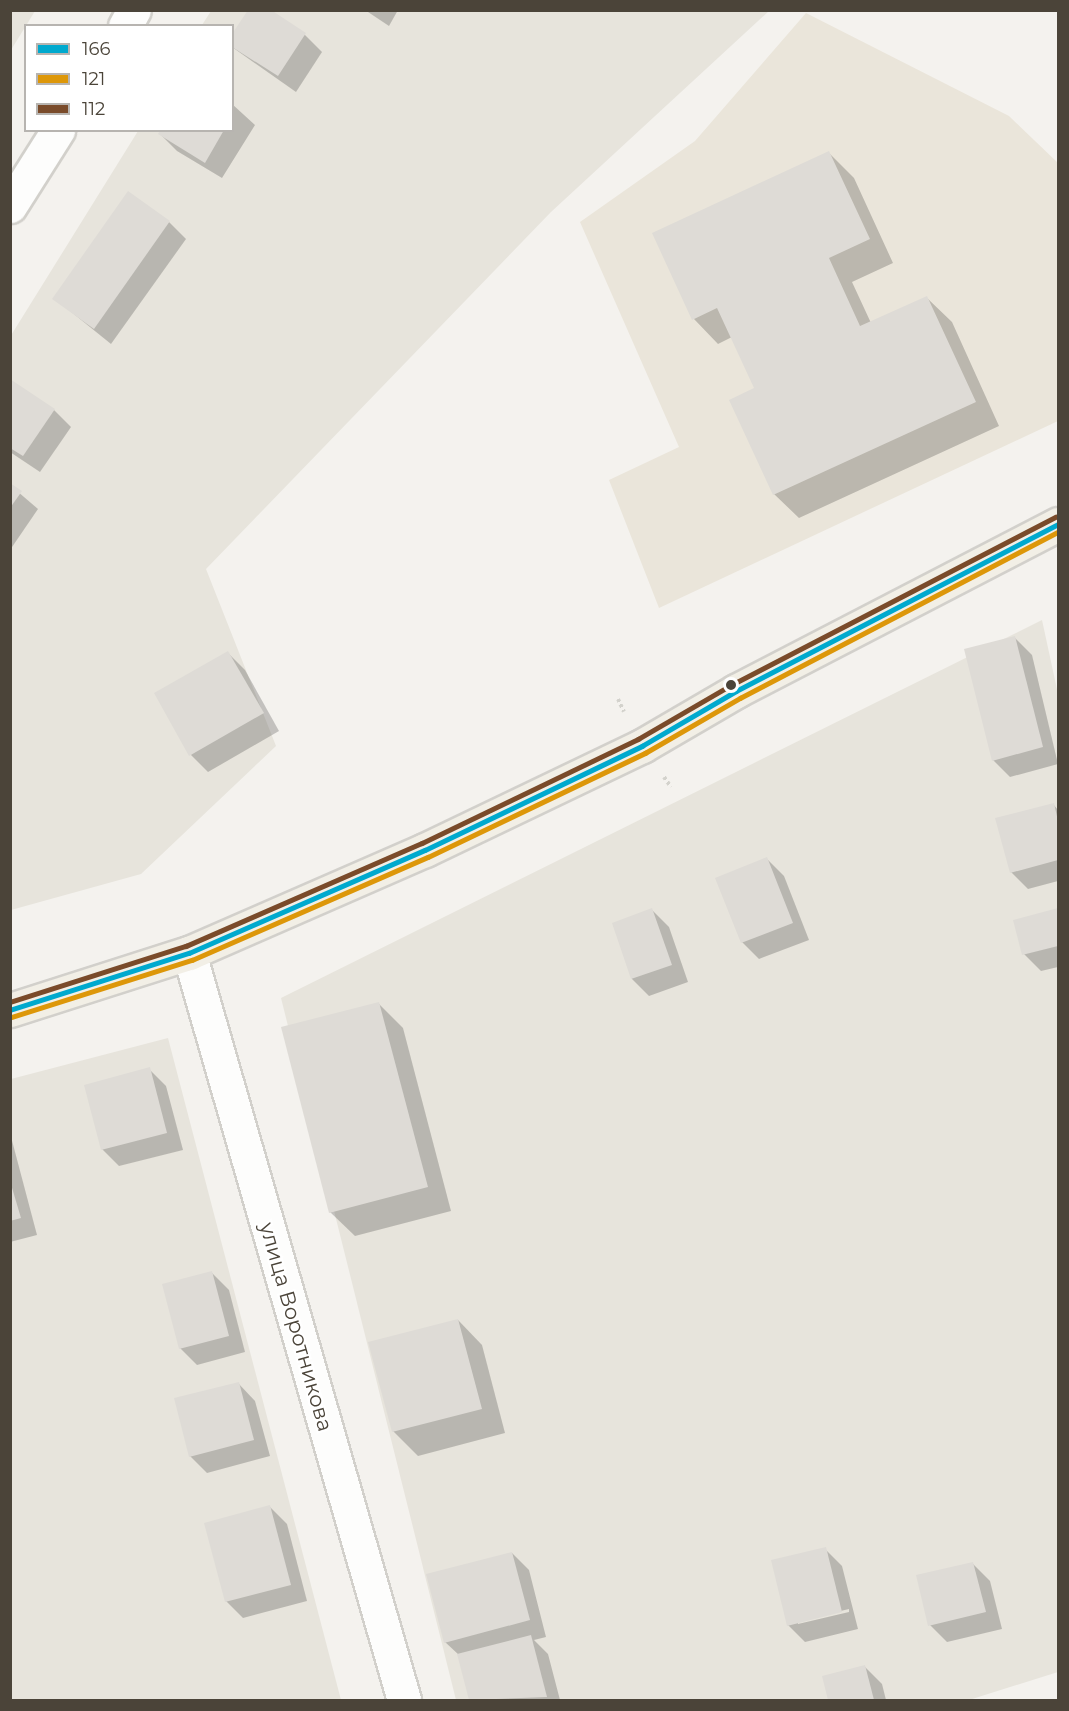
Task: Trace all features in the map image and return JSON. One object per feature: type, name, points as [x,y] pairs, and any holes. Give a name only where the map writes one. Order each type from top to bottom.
[{"type":"main road","points":[[10,1010],[189,953],[425,850],[642,746],[736,691],[1059,524]]},
{"type":"street","points":[[126,24],[134,10]]},
{"type":"street","points":[[10,206],[57,132]]},
{"type":"street","name":"улица Воротникова","points":[[189,953],[404,1701]]},
{"type":"shaded area","points":[[10,11],[35,11],[27,24],[24,24],[24,29],[11,50]]},
{"type":"shaded area","points":[[211,11],[769,11],[551,212],[206,569],[276,746],[141,874],[11,910],[10,337],[137,132],[234,132],[234,24],[203,24]]},
{"type":"shaded area","points":[[806,13],[1009,116],[1058,163],[1058,421],[659,608],[609,480],[679,447],[580,222],[695,141]]},
{"type":"shaded area","points":[[1042,620],[1058,694],[1058,1672],[969,1700],[456,1700],[281,998]]},
{"type":"shaded area","points":[[168,1038],[341,1700],[11,1700],[11,1079]]},
{"type":"building","points":[[248,10],[271,10],[306,33],[278,76],[234,48],[234,31]]},
{"type":"building","points":[[159,132],[223,132],[205,163],[158,134]]},
{"type":"building","points":[[829,151],[870,239],[829,258],[860,326],[927,296],[976,402],[773,495],[729,400],[754,388],[717,308],[692,320],[652,233]]},
{"type":"building","points":[[128,191],[170,221],[94,329],[52,299]]},
{"type":"building","points":[[10,379],[55,409],[23,456],[10,448]]},
{"type":"building","points":[[10,483],[22,491],[10,508]]},
{"type":"building","points":[[1015,636],[1043,747],[992,761],[964,649]]},
{"type":"building","points":[[228,651],[264,713],[189,756],[154,693]]},
{"type":"building","points":[[1054,803],[1058,821],[1058,860],[1010,873],[995,818]]},
{"type":"building","points":[[767,857],[793,923],[741,943],[715,878]]},
{"type":"building","points":[[652,908],[672,965],[631,979],[612,923]]},
{"type":"building","points":[[1058,908],[1058,946],[1022,955],[1013,920]]},
{"type":"building","points":[[379,1002],[428,1187],[329,1213],[281,1027]]},
{"type":"building","points":[[150,1067],[167,1133],[101,1150],[84,1085]]},
{"type":"building","points":[[10,1181],[21,1218],[10,1221]]},
{"type":"building","points":[[212,1271],[229,1336],[179,1349],[162,1284]]},
{"type":"building","points":[[458,1319],[482,1409],[392,1432],[368,1342]]},
{"type":"building","points":[[239,1382],[254,1440],[189,1457],[174,1398]]},
{"type":"building","points":[[270,1505],[291,1585],[225,1602],[204,1523]]},
{"type":"building","points":[[826,1547],[842,1612],[787,1626],[771,1560]]},
{"type":"building","points":[[512,1552],[530,1620],[444,1643],[426,1574]]},
{"type":"building","points":[[973,1562],[986,1612],[928,1626],[916,1575]]},
{"type":"building","points":[[531,1635],[547,1697],[469,1700],[457,1654]]},
{"type":"building","points":[[865,1665],[874,1700],[828,1700],[822,1676]]},
{"type":"transit line","name":"112","points":[[10,1002],[186,946],[422,843],[638,739],[733,684],[1055,517]]},
{"type":"transit line","name":"166","points":[[10,1010],[189,953],[425,850],[642,746],[736,691],[1058,524]]},
{"type":"transit line","name":"121","points":[[12,1017],[192,960],[428,857],[645,753],[740,698],[1058,532]]}]
